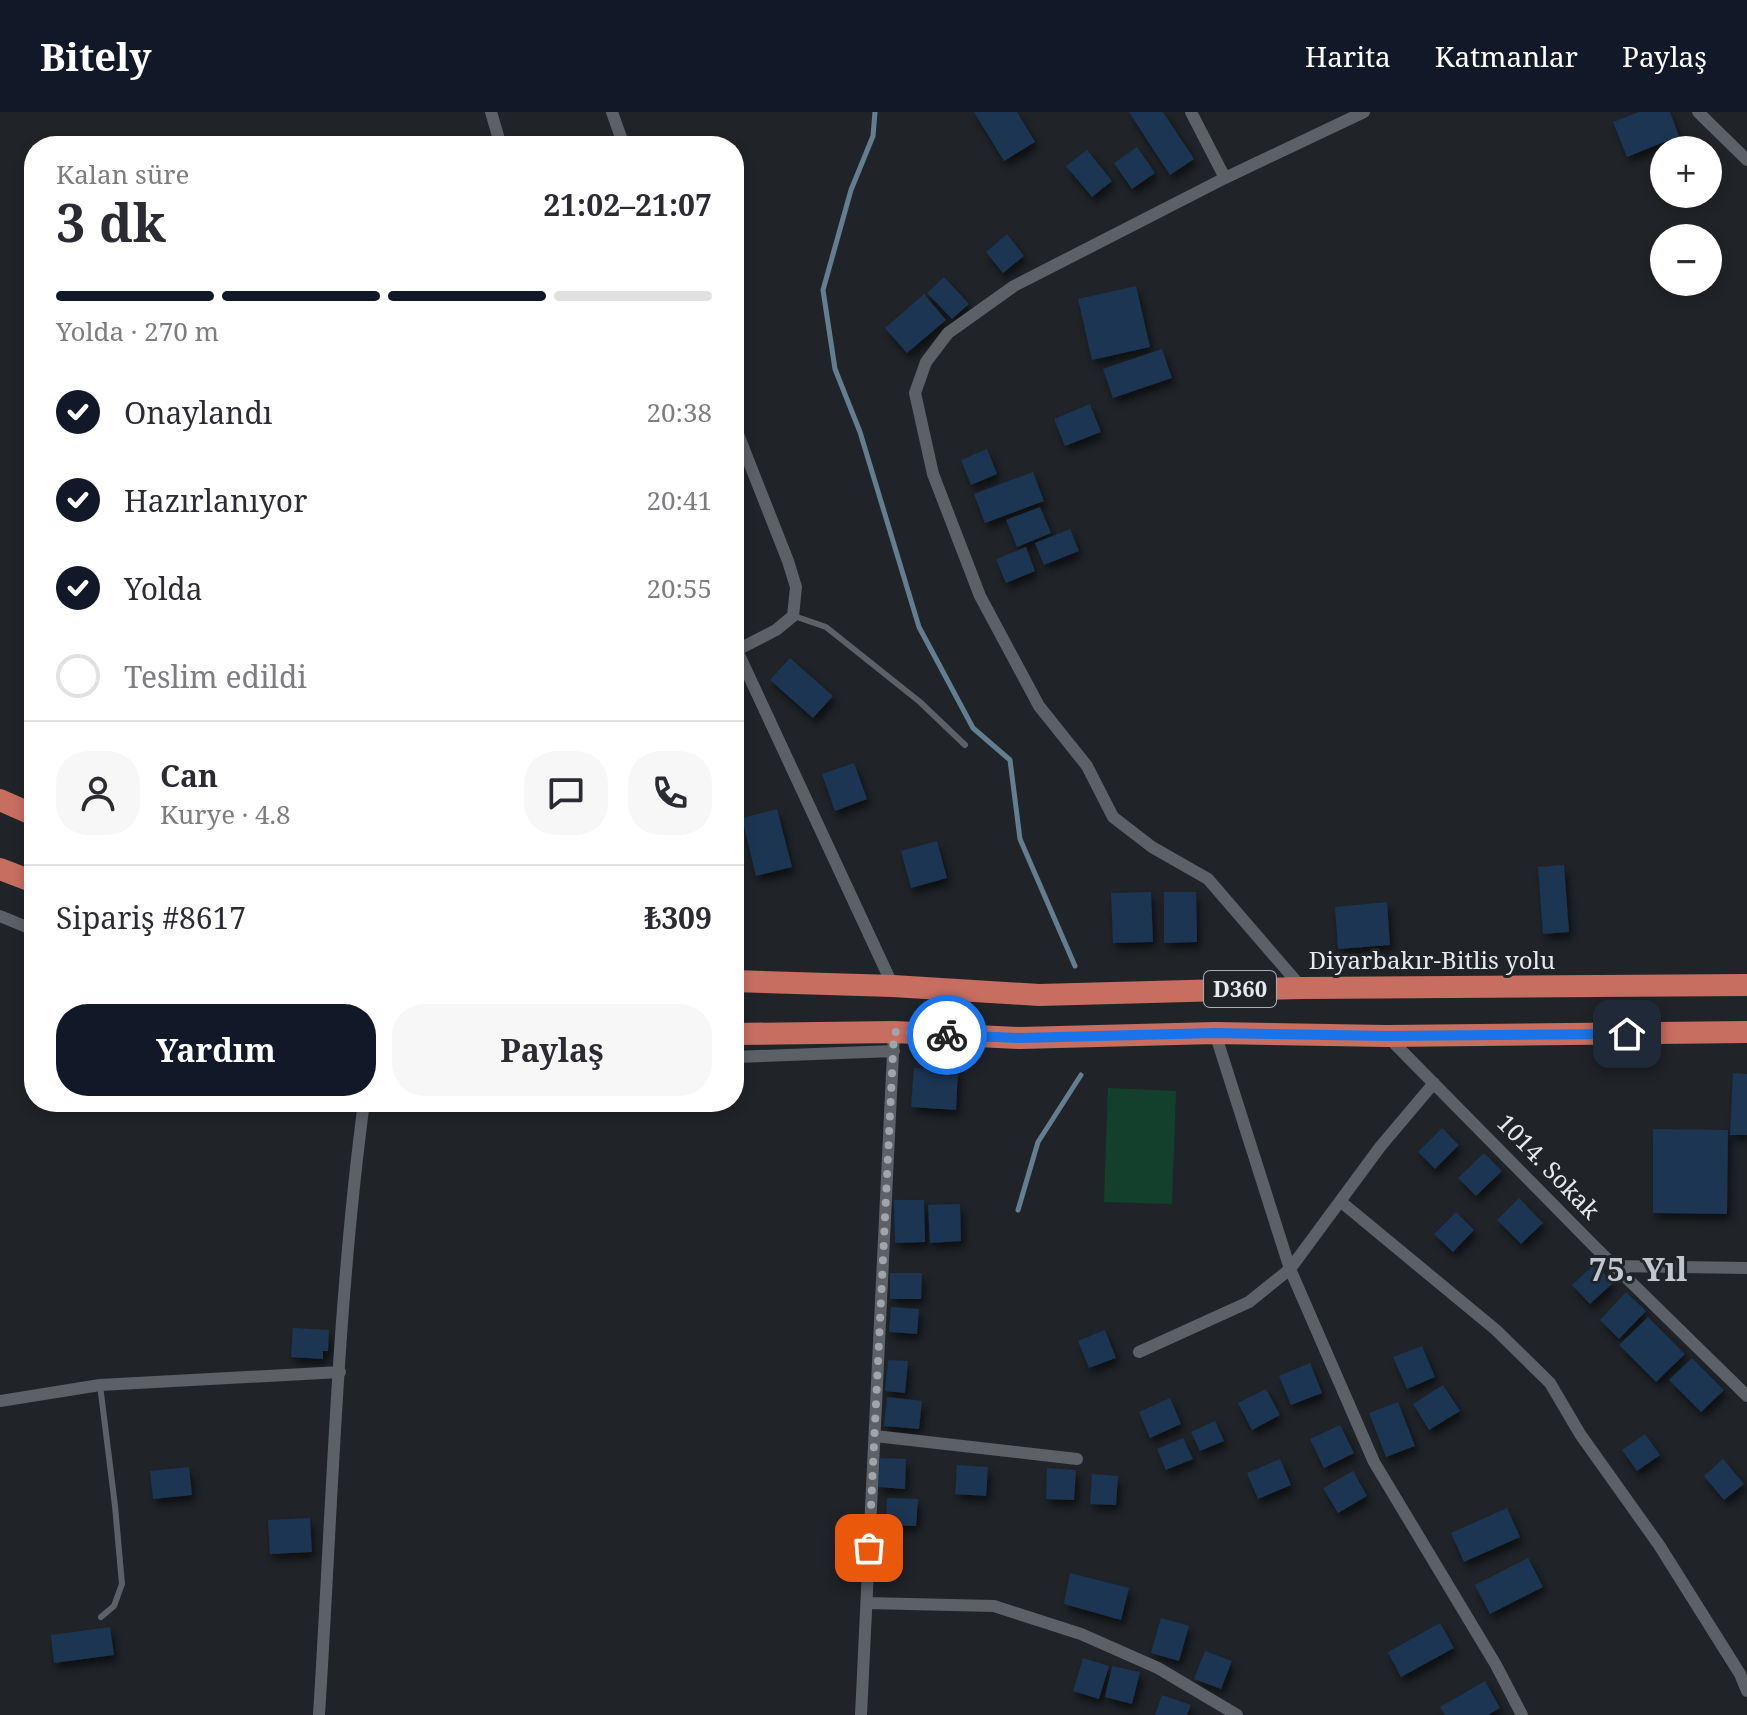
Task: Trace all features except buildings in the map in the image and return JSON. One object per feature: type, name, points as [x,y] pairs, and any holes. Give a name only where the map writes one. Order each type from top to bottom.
[{"type":"highway","points":[[0,800],[24,811]]},
{"type":"highway","points":[[0,869],[24,878]]},
{"type":"highway","name":"Diyarbakır-Bitlis yolu","points":[[744,981],[1039,995],[1302,988],[1747,985]]},
{"type":"highway","name":"D360","points":[[744,1034],[894,1042],[1215,1033],[1387,1036],[1747,1032]]},
{"type":"street","points":[[491,112],[498,136]]},
{"type":"street","points":[[612,112],[620,136]]},
{"type":"street","points":[[1191,112],[1225,178]]},
{"type":"street","points":[[1302,988],[1208,879],[1152,847],[1113,817],[1087,766],[1039,706],[980,596],[933,474],[915,393],[926,362],[948,333],[1014,286],[1225,178],[1364,112]]},
{"type":"street","points":[[1698,112],[1747,160]]},
{"type":"street","points":[[744,449],[796,587],[793,616],[776,630],[744,644]]},
{"type":"street","points":[[744,664],[893,986]]},
{"type":"street","points":[[0,916],[24,926]]},
{"type":"street","points":[[1215,1033],[1290,1269],[1374,1462],[1496,1665],[1522,1715]]},
{"type":"street","name":"1014. Sokak","points":[[1387,1036],[1747,1396]]},
{"type":"street","points":[[744,1056],[894,1042],[861,1715]]},
{"type":"street","points":[[1139,1352],[1249,1302],[1290,1269],[1380,1147],[1434,1083]]},
{"type":"street","points":[[319,1715],[353,1191],[363,1112]]},
{"type":"street","points":[[1340,1201],[1496,1330],[1550,1383],[1580,1434],[1667,1558],[1740,1674],[1747,1691]]},
{"type":"street","points":[[1614,1266],[1747,1268]]},
{"type":"street","points":[[0,1401],[100,1385],[340,1372]]},
{"type":"street","points":[[875,1436],[1077,1459]]},
{"type":"street","points":[[867,1603],[994,1606],[1081,1634],[1145,1662],[1237,1715]]},
{"type":"lane","points":[[793,616],[826,627],[920,702],[965,745]]},
{"type":"lane","points":[[100,1385],[122,1584],[114,1606],[101,1617]]},
{"type":"green space","points":[[1108,1088],[1176,1091],[1172,1204],[1104,1202]]},
{"type":"waterway","points":[[875,112],[873,136],[851,190],[823,290],[835,369],[860,432],[919,627],[973,728],[1010,760],[1020,839],[1075,966]]},
{"type":"waterway","points":[[1018,1210],[1038,1142],[1081,1075]]},
{"type":"way so far","points":[[869,1548],[894,1032],[947,1035]]},
{"type":"district","name":"75. Yıl","points":[[1638,1270]]},
{"type":"route","points":[[947,1035],[1020,1038],[1215,1033],[1387,1036],[1627,1034]]}]
